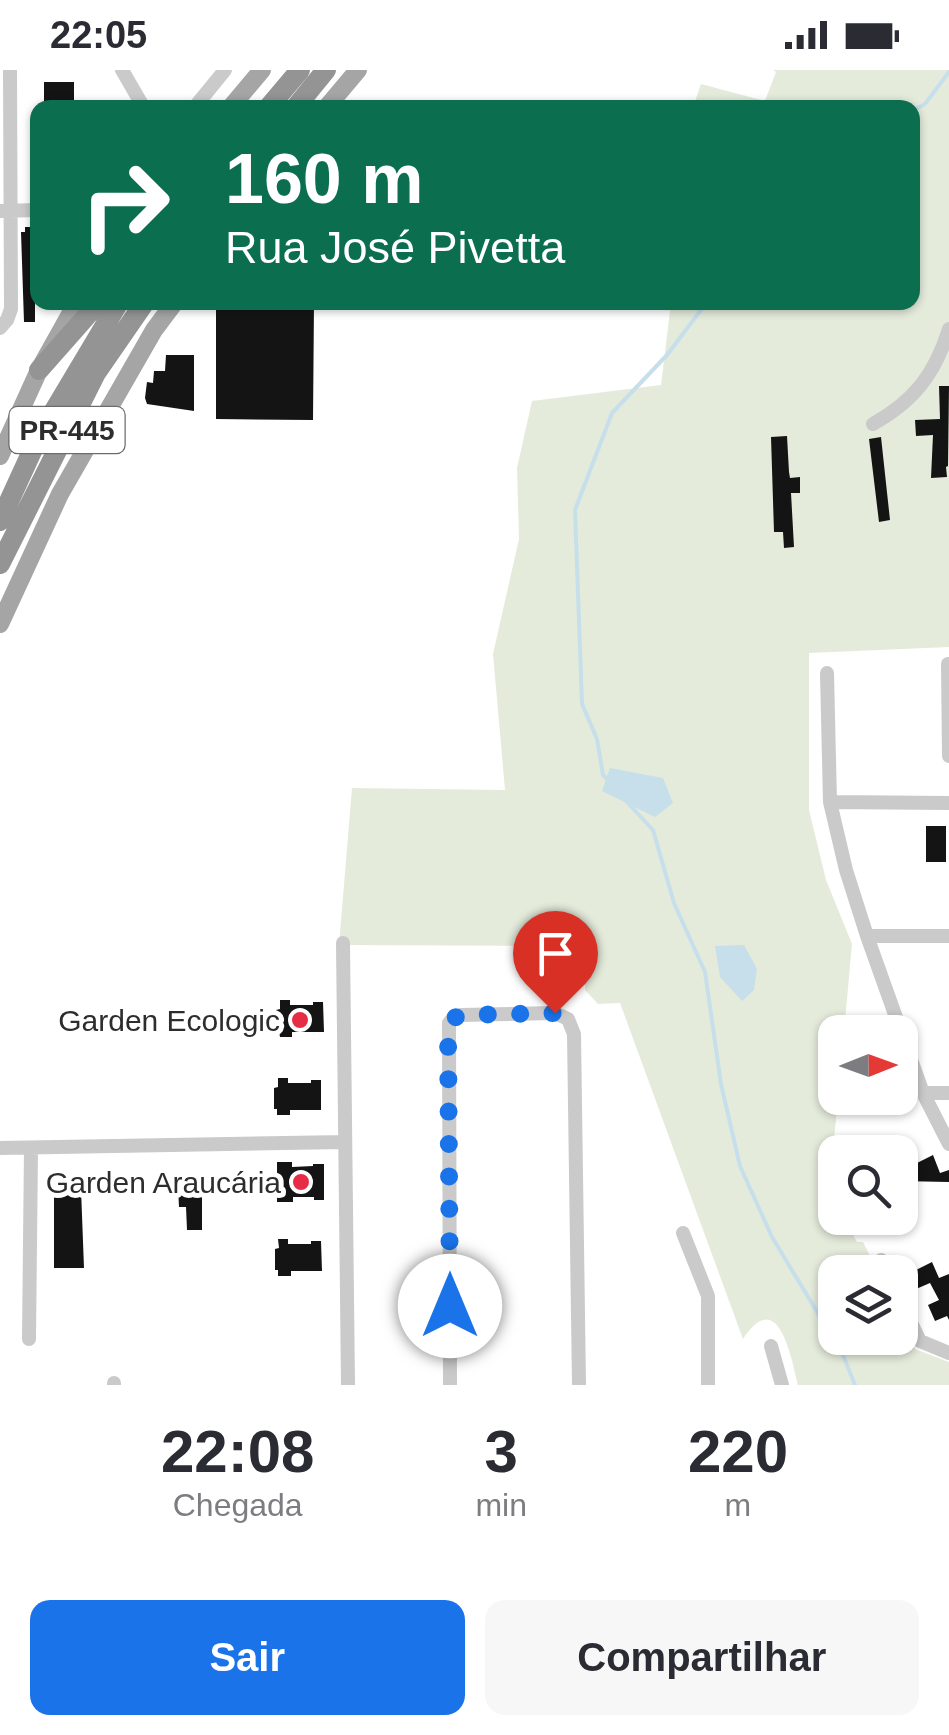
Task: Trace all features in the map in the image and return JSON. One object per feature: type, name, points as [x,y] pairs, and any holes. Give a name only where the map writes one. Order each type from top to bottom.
[{"type":"highway","points":[[275,100],[300,70]]},
{"type":"highway","points":[[302,100],[326,70]]},
{"type":"highway","points":[[40,370],[92,310]]},
{"type":"highway","name":"PR-445","points":[[0,521],[39,436],[114,310]]},
{"type":"highway","name":"PR-445","points":[[0,564],[96,372],[139,310]]},
{"type":"main road","points":[[237,100],[262,70]]},
{"type":"main road","points":[[333,100],[358,70]]},
{"type":"main road","points":[[40,370],[73,310]]},
{"type":"main road","points":[[0,624],[60,494],[168,310]]},
{"type":"main road","name":"PR-445","points":[[0,456],[40,370]]},
{"type":"street","points":[[0,328],[11,309],[5,211],[10,70]]},
{"type":"street","points":[[122,70],[139,100]]},
{"type":"street","points":[[200,100],[224,70]]},
{"type":"street","points":[[5,211],[30,210]]},
{"type":"street","points":[[873,424],[899,409],[915,393],[940,357],[949,329]]},
{"type":"street","points":[[948,664],[949,756]]},
{"type":"street","points":[[827,672],[830,802],[846,870],[924,1092],[949,1144]]},
{"type":"street","points":[[830,802],[949,803]]},
{"type":"street","points":[[867,936],[949,936]]},
{"type":"street","points":[[343,943],[348,1385]]},
{"type":"street","points":[[450,1385],[448,1030],[454,1017],[468,1014],[555,1013],[568,1018],[574,1034],[579,1385]]},
{"type":"street","points":[[924,1092],[949,1092]]},
{"type":"street","points":[[0,1148],[344,1142]]},
{"type":"street","points":[[29,1339],[32,1148]]},
{"type":"street","points":[[683,1232],[708,1296],[708,1385]]},
{"type":"street","points":[[918,1337],[949,1353]]},
{"type":"street","points":[[771,1346],[782,1385]]},
{"type":"path","points":[[33,414],[80,440]]},
{"type":"green space","points":[[773,70],[949,70],[949,647],[809,653],[809,810],[826,880],[852,944],[846,1015],[818,1015],[818,1115],[836,1115],[834,1135],[818,1135],[818,1235],[853,1235],[857,1242],[863,1242],[870,1255],[818,1255],[818,1355],[918,1355],[918,1350],[949,1362],[949,1385],[798,1385],[787,1344],[774,1323],[766,1320],[755,1324],[743,1339],[620,1003],[598,1004],[585,990],[585,946],[339,945],[352,788],[505,790],[493,654],[519,539],[517,468],[532,401],[661,385],[670,310],[920,310],[920,100],[765,100],[776,72]]},
{"type":"green space","points":[[701,84],[761,100],[695,100]]},
{"type":"water","points":[[610,768],[663,778],[673,803],[655,817],[602,791]]},
{"type":"water","points":[[744,945],[757,969],[754,990],[742,1001],[720,977],[715,946]]},
{"type":"building","points":[[44,82],[74,82],[74,100],[44,100]]},
{"type":"building","points":[[25,227],[30,227],[30,310],[35,310],[35,322],[24,322],[21,232],[25,232]]},
{"type":"building","points":[[216,310],[314,310],[313,420],[216,419]]},
{"type":"building","points":[[166,355],[194,355],[194,411],[147,404],[147,382],[153,383],[154,371],[165,371]]},
{"type":"building","points":[[939,386],[949,386],[948,466],[947,477],[931,478],[933,435],[916,436],[915,420],[940,419]]},
{"type":"building","points":[[787,436],[790,478],[800,477],[800,493],[791,493],[794,547],[784,548],[783,532],[774,532],[771,437]]},
{"type":"building","points":[[881,437],[890,520],[879,522],[869,439]]},
{"type":"building","points":[[926,826],[946,826],[946,862],[926,862]]},
{"type":"building","name":"Garden Ecologic","points":[[280,1000],[290,1000],[290,1005],[323,1002],[324,1032],[292,1032],[292,1037],[280,1037],[276,1010],[280,1009]]},
{"type":"building","name":"Garden Ecologic","points":[[278,1078],[288,1078],[288,1083],[321,1080],[321,1110],[290,1110],[290,1115],[277,1115],[274,1088],[278,1087]]},
{"type":"building","points":[[933,1155],[940,1173],[949,1170],[949,1182],[918,1181],[918,1162]]},
{"type":"building","name":"Garden Araucária","points":[[277,1162],[292,1162],[292,1167],[324,1164],[324,1200],[293,1197],[293,1202],[277,1202]]},
{"type":"building","points":[[202,1186],[202,1230],[187,1230],[186,1207],[179,1207],[178,1187]]},
{"type":"building","points":[[81,1189],[84,1268],[54,1268],[54,1190]]},
{"type":"building","name":"Garden Araucária","points":[[278,1239],[288,1239],[288,1244],[321,1241],[322,1271],[291,1271],[291,1276],[278,1276]]},
{"type":"building","points":[[932,1262],[939,1278],[949,1274],[949,1320],[947,1316],[935,1321],[928,1305],[939,1300],[930,1283],[918,1288],[918,1269]]},
{"type":"waterway","points":[[920,107],[949,72]]},
{"type":"waterway","points":[[608,780],[603,775],[597,739],[582,704],[575,510],[612,413],[667,355],[701,310]]},
{"type":"waterway","points":[[627,802],[653,830],[674,903],[705,972],[721,1084],[740,1166],[772,1237],[843,1355],[855,1385]]},
{"type":"place","name":"Garden Ecologic","points":[[300,1020]]},
{"type":"place","name":"Garden Araucária","points":[[301,1182]]},
{"type":"route","points":[[450,1306],[449,1023],[461,1015],[555,1013]]}]
